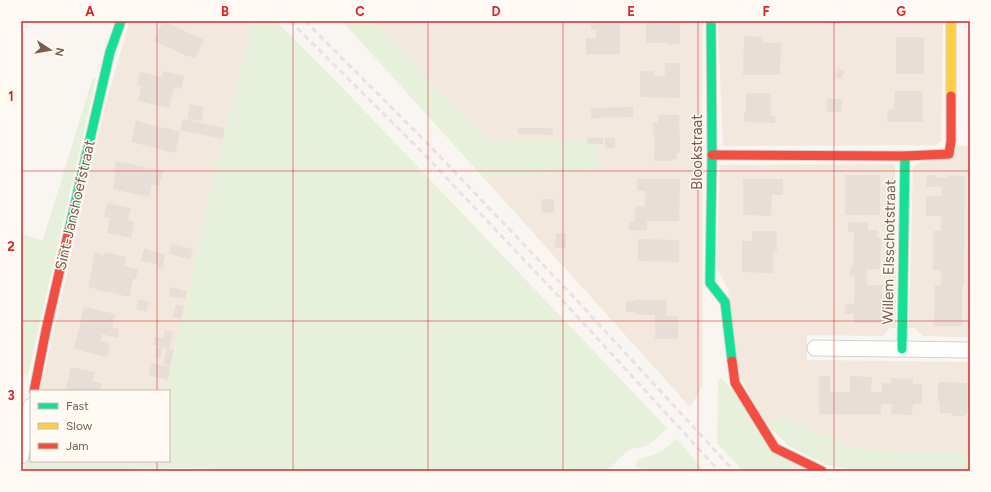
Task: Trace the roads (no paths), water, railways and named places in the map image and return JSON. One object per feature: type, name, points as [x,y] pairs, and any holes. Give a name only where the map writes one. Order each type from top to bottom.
[{"type":"street","name":"Sint-Janshoefstraat","points":[[34,390],[46,330],[110,52],[121,21]]},
{"type":"street","name":"Blookstraat","points":[[711,21],[712,155],[710,283],[724,302],[735,383],[775,448],[822,471]]},
{"type":"street","points":[[712,155],[905,156],[949,154],[951,21]]},
{"type":"street","name":"Willem Elsschotstraat","points":[[902,349],[905,156]]},
{"type":"street","points":[[815,348],[970,350]]},
{"type":"street","points":[[21,456],[30,411]]},
{"type":"railway","points":[[290,21],[421,151],[564,302],[719,471]]},
{"type":"railway","points":[[305,21],[428,144],[571,294],[734,471]]}]
